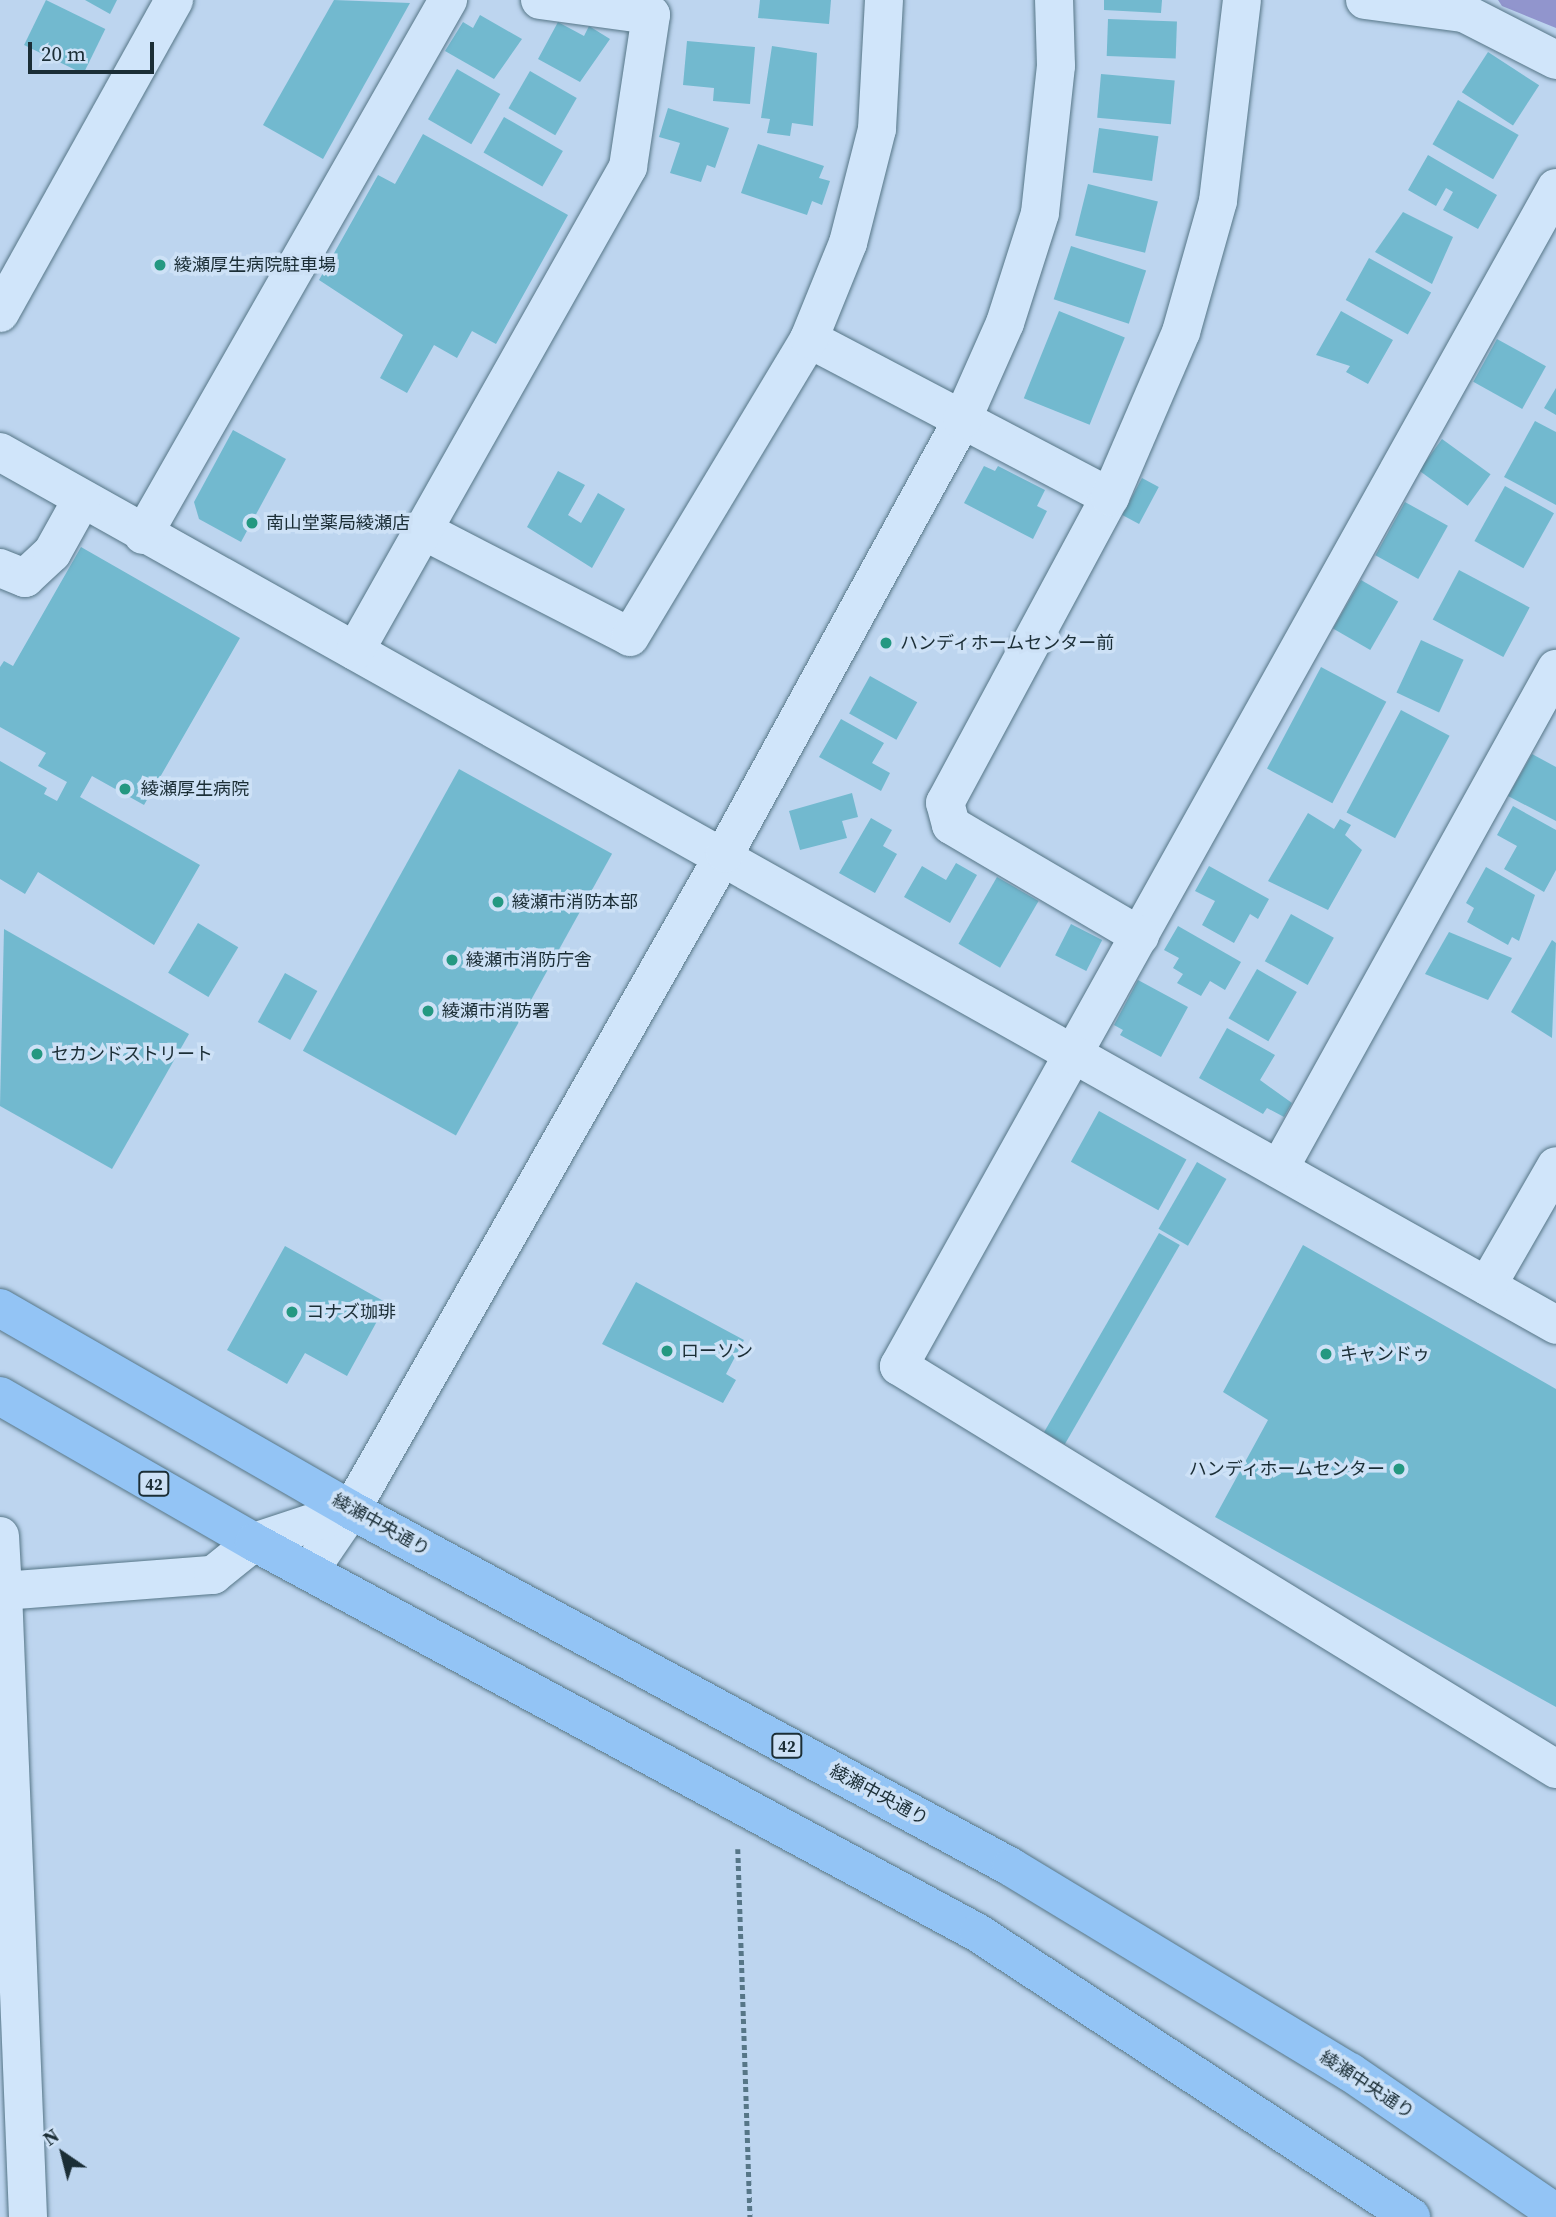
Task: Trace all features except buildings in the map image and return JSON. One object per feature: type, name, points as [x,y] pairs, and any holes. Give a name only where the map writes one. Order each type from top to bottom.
[{"type":"main road","name":"綾瀬中央通り","points":[[0,1308],[351,1510],[1011,1867],[1350,2073],[1556,2213]]},
{"type":"main road","name":"42","points":[[0,1396],[254,1542],[978,1933],[1411,2217]]},
{"type":"street","points":[[0,313],[174,0]]},
{"type":"street","points":[[143,535],[448,0]]},
{"type":"street","points":[[355,651],[426,532],[628,167],[650,15],[540,0]]},
{"type":"street","points":[[426,532],[630,637],[809,339],[848,243],[877,129],[884,0]]},
{"type":"street","points":[[310,1570],[351,1510],[725,853],[962,421],[1005,323],[1040,214],[1056,66],[1054,0]]},
{"type":"street","points":[[1140,936],[951,825],[945,803],[1110,497],[1181,332],[1218,201],[1242,0]]},
{"type":"street","points":[[1365,0],[1464,6],[1556,60]]},
{"type":"street","points":[[1556,188],[899,1366],[1556,1769]]},
{"type":"street","points":[[809,339],[1110,497]]},
{"type":"street","points":[[0,452],[81,501],[725,853],[1072,1055],[1556,1325]]},
{"type":"street","points":[[0,568],[25,578],[52,553],[81,501]]},
{"type":"street","points":[[1279,1169],[1556,669]]},
{"type":"street","points":[[1487,1286],[1556,1166]]},
{"type":"street","points":[[3,1591],[213,1575],[254,1542],[351,1510]]},
{"type":"street","points":[[0,1536],[28,2217]]},
{"type":"path","points":[[745,1807],[736,1859],[750,2217]]},
{"type":"shaded area","points":[[1498,0],[1556,0],[1556,28],[1502,6]]},
{"type":"place","name":"綾瀬厚生病院駐車場","points":[[160,265]]},
{"type":"place","name":"南山堂薬局綾瀬店","points":[[252,523]]},
{"type":"place","name":"ハンディホームセンター前","points":[[886,643]]},
{"type":"place","name":"綾瀬厚生病院","points":[[125,789]]},
{"type":"place","name":"綾瀬市消防本部","points":[[498,902]]},
{"type":"place","name":"綾瀬市消防庁舎","points":[[452,960]]},
{"type":"place","name":"綾瀬市消防署","points":[[428,1011]]},
{"type":"place","name":"セカンドストリート","points":[[37,1054]]},
{"type":"place","name":"コナズ珈琲","points":[[292,1312]]},
{"type":"place","name":"ローソン","points":[[667,1351]]},
{"type":"place","name":"キャンドゥ","points":[[1326,1354]]},
{"type":"place","name":"ハンディホームセンター","points":[[1399,1469]]}]
